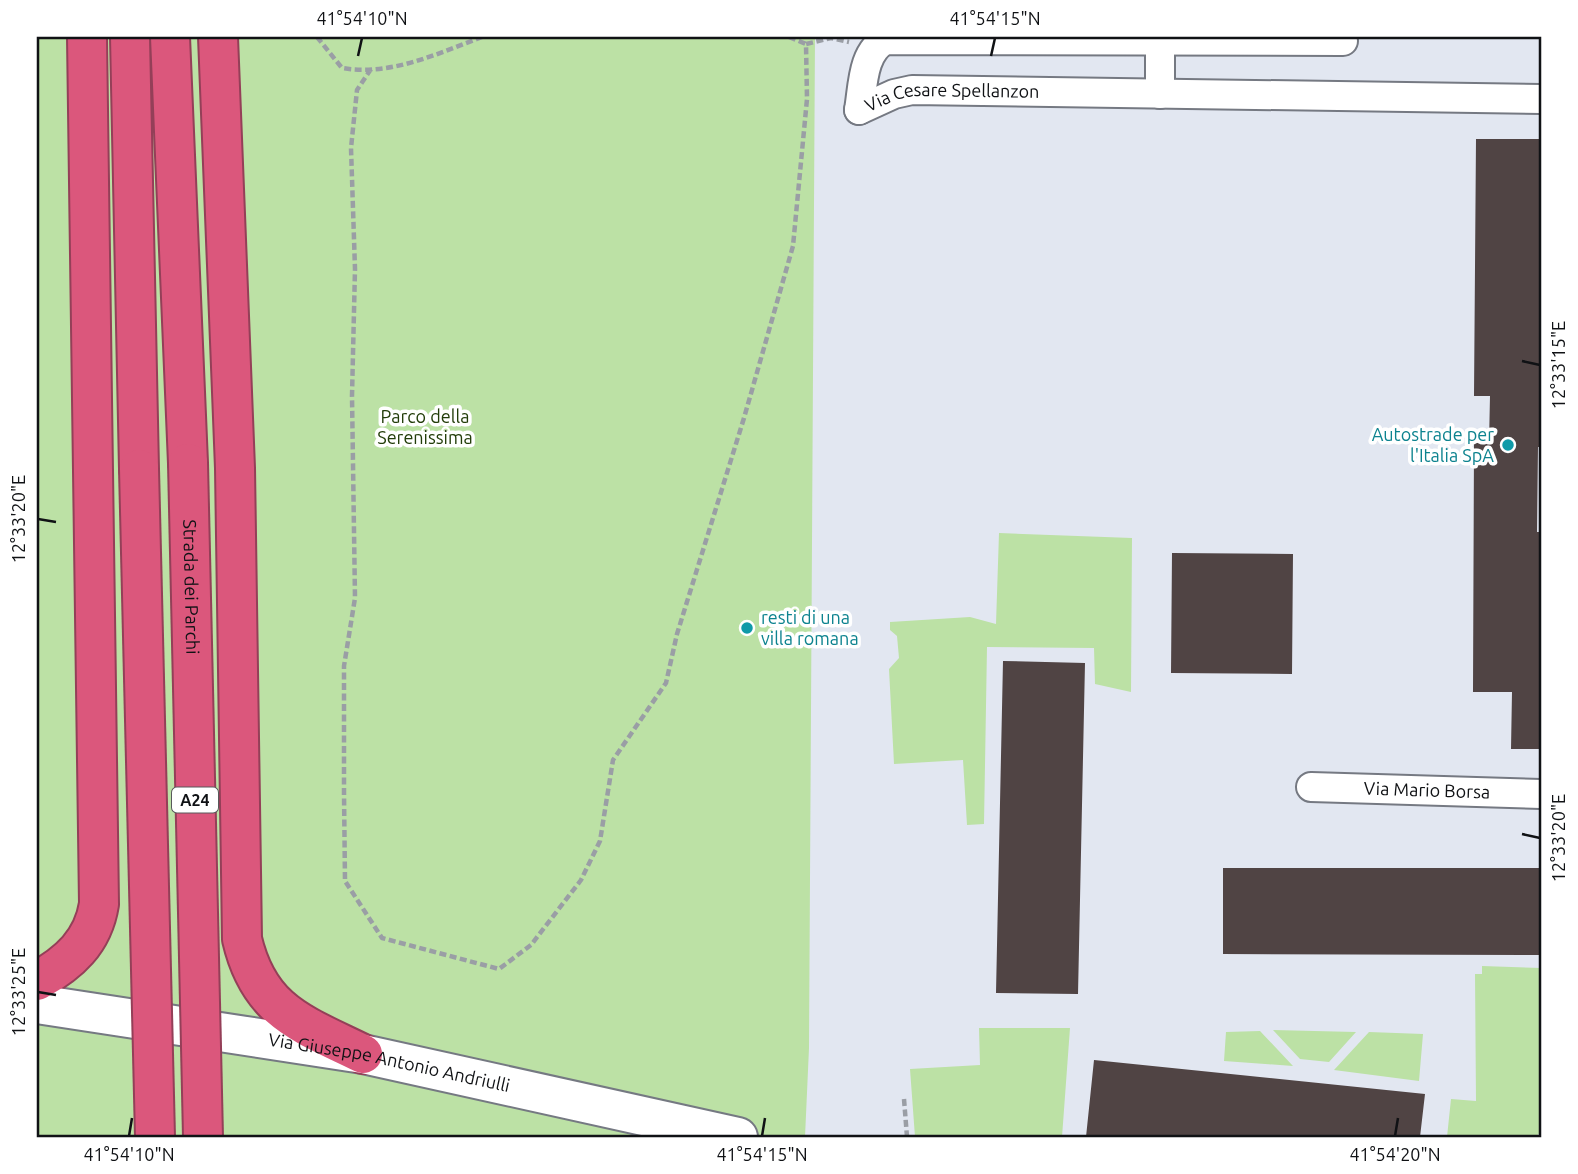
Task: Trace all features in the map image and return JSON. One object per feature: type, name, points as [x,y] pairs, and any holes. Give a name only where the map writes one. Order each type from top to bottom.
[{"type":"highway","points":[[37,981],[60,968],[83,946],[94,927],[99,904],[87,37]]},
{"type":"highway","name":"A24","points":[[130,37],[155,1137]]},
{"type":"highway","name":"Strada dei Parchi","points":[[170,37],[188,463],[203,1137]]},
{"type":"highway","points":[[218,37],[235,468],[242,939],[248,965],[273,1003],[307,1026],[363,1054]]},
{"type":"main road","name":"Via Giuseppe Antonio Andriulli","points":[[37,1004],[363,1054],[661,1128],[738,1137]]},
{"type":"street","points":[[875,46],[892,39],[1160,38],[1343,41]]},
{"type":"street","points":[[1160,38],[1160,94]]},
{"type":"street","name":"Via Cesare Spellanzon","points":[[875,46],[866,68],[859,110],[894,94],[912,90],[1541,99]]},
{"type":"street","name":"Via Mario Borsa","points":[[1311,787],[1541,794]]},
{"type":"path","points":[[317,37],[342,68],[372,69],[401,68],[482,37]]},
{"type":"path","points":[[789,37],[806,44],[831,38],[875,46]]},
{"type":"path","points":[[372,69],[356,90],[351,148],[355,269],[352,396],[355,598],[344,666],[345,881],[382,939],[499,969],[531,945],[582,880],[600,841],[612,760],[666,683],[677,634],[744,418],[793,246],[807,99],[806,44]]},
{"type":"path","points":[[904,1098],[907,1137]]},
{"type":"green space","name":"Parco della Serenissima","points":[[37,37],[815,37],[809,1048],[805,1137],[37,1137]]},
{"type":"green space","points":[[999,533],[1132,538],[1131,692],[1095,684],[1094,648],[987,647],[984,824],[967,825],[963,760],[894,764],[889,669],[899,658],[897,636],[890,630],[890,622],[970,617],[996,624]]},
{"type":"green space","points":[[1482,966],[1541,968],[1541,1132],[1535,1137],[1447,1137],[1451,1099],[1476,1101],[1475,974],[1482,974]]},
{"type":"green space","points":[[979,1028],[1070,1028],[1062,1137],[915,1137],[910,1069],[980,1065]]},
{"type":"green space","points":[[1273,1030],[1356,1032],[1329,1062],[1300,1059]]},
{"type":"green space","points":[[1260,1031],[1293,1066],[1224,1061],[1226,1032]]},
{"type":"green space","points":[[1369,1032],[1423,1034],[1419,1081],[1334,1070]]},
{"type":"building","name":"Autostrade per l'Italia SpA","points":[[1476,139],[1541,139],[1541,447],[1538,447],[1537,532],[1541,532],[1541,749],[1511,749],[1512,692],[1473,692],[1474,443],[1489,443],[1490,396],[1474,396]]},
{"type":"building","points":[[1172,553],[1293,554],[1292,674],[1171,673]]},
{"type":"building","points":[[1003,661],[1085,663],[1078,994],[996,993]]},
{"type":"building","points":[[1223,868],[1541,868],[1541,955],[1223,954]]},
{"type":"building","points":[[1094,1060],[1425,1094],[1420,1137],[1086,1137]]},
{"type":"place","name":"Autostrade per l'Italia SpA","points":[[1508,445]]},
{"type":"place","name":"resti di una villa romana","points":[[747,628]]}]
